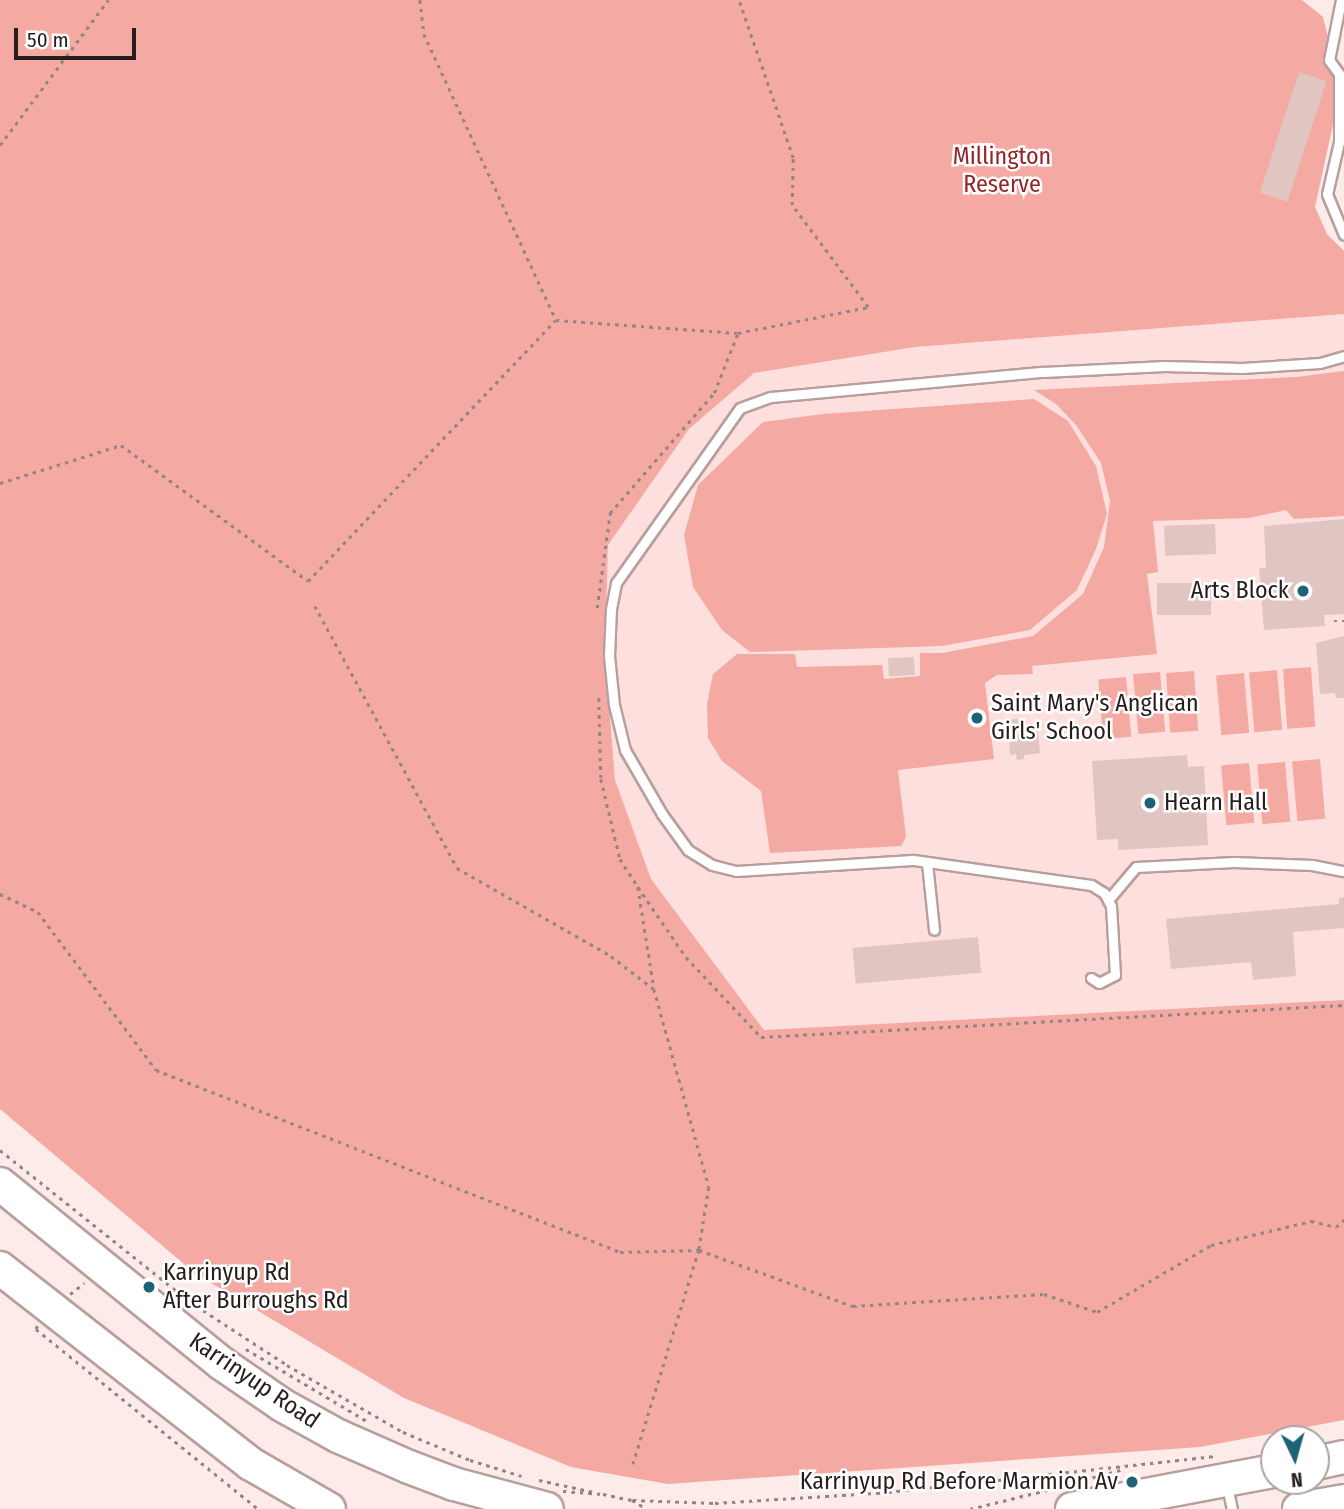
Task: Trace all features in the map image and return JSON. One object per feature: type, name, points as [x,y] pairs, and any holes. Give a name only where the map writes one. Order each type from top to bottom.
[{"type":"highway","name":"Karrinyup Road","points":[[0,1184],[114,1258],[221,1363],[282,1405],[409,1467],[454,1484],[546,1498]]},
{"type":"highway","points":[[0,1268],[251,1464],[329,1509]]},
{"type":"highway","points":[[1072,1509],[1260,1474]]},
{"type":"highway","points":[[1299,1509],[1344,1501]]},
{"type":"lane","points":[[1341,0],[1329,60],[1339,74],[1339,142],[1327,194],[1344,235]]},
{"type":"lane","points":[[1091,978],[1099,983],[1115,975],[1111,906],[1104,893],[1091,885],[912,860],[736,871],[712,866],[688,850],[662,814],[625,750],[614,705],[609,656],[615,583],[740,408],[771,397],[1043,372],[1165,366],[1242,368],[1320,363],[1344,356]]},
{"type":"lane","points":[[1108,900],[1136,867],[1234,862],[1312,865],[1344,871]]},
{"type":"lane","points":[[927,863],[934,930]]},
{"type":"path","points":[[0,145],[108,0]]},
{"type":"path","points":[[420,0],[424,34],[556,320]]},
{"type":"path","points":[[556,320],[738,334],[868,307],[792,205],[793,158],[739,0]]},
{"type":"path","points":[[0,483],[121,444],[307,581],[556,320]]},
{"type":"path","points":[[597,620],[597,593],[610,513],[714,393],[738,334]]},
{"type":"path","points":[[314,606],[457,868],[611,956],[654,989]]},
{"type":"path","points":[[1334,621],[1344,621]]},
{"type":"path","points":[[599,686],[601,779],[620,859],[687,957],[761,1038],[1344,1006]]},
{"type":"path","points":[[634,1464],[699,1250],[709,1187],[654,989],[638,887]]},
{"type":"path","points":[[0,894],[38,912],[156,1070],[620,1252],[699,1250],[853,1306],[1044,1294],[1097,1312],[1211,1245],[1311,1221],[1336,1227],[1344,1220]]},
{"type":"path","points":[[0,1150],[114,1258],[190,1301],[265,1351],[404,1432],[482,1464],[531,1479],[632,1500],[715,1503],[888,1492],[1133,1466],[1225,1482]]},
{"type":"path","points":[[114,1258],[52,1310],[36,1329],[258,1509]]},
{"type":"path","points":[[239,1345],[373,1424]]},
{"type":"path","points":[[971,1509],[1133,1466]]},
{"type":"path","points":[[546,1498],[603,1494]]},
{"type":"path","points":[[632,1500],[647,1509]]},
{"type":"shaded area","name":"Saint Mary's Anglican Girls' School","points":[[1344,314],[1344,1000],[764,1030],[651,880],[615,780],[605,655],[608,545],[689,429],[754,373],[915,347]]},
{"type":"green space","name":"Millington Reserve","points":[[0,0],[1302,0],[1323,17],[1335,66],[1336,111],[1315,207],[1327,234],[1344,251],[1344,314],[915,347],[754,373],[689,429],[608,545],[605,655],[615,780],[651,879],[764,1030],[1344,1000],[1344,1420],[1317,1425],[1260,1425],[1260,1436],[1200,1447],[668,1484],[571,1467],[404,1398],[196,1274],[0,1109]]},
{"type":"green space","points":[[1344,371],[1344,516],[1294,519],[1286,510],[1249,518],[1153,521],[1158,572],[1147,574],[1157,654],[1032,666],[1033,674],[997,675],[985,683],[994,759],[898,770],[906,837],[901,846],[770,853],[761,791],[722,761],[708,738],[707,704],[713,674],[737,654],[795,654],[797,667],[882,665],[884,679],[920,676],[920,653],[942,653],[1033,636],[1083,594],[1104,547],[1110,501],[1101,463],[1076,425],[1056,404],[1034,390],[1296,377]]},
{"type":"green space","points":[[1034,399],[1068,421],[1096,466],[1107,514],[1096,549],[1077,590],[1030,630],[942,646],[750,652],[722,630],[693,587],[684,535],[698,485],[763,422],[823,414]]},
{"type":"green space","points":[[1311,667],[1315,727],[1287,729],[1283,669]]},
{"type":"green space","points":[[1277,670],[1282,730],[1254,732],[1249,672]]},
{"type":"green space","points":[[1194,671],[1198,731],[1170,733],[1166,673]]},
{"type":"green space","points":[[1160,672],[1165,732],[1138,734],[1133,674]]},
{"type":"green space","points":[[1244,673],[1249,733],[1221,735],[1216,675]]},
{"type":"green space","points":[[1126,677],[1131,737],[1103,739],[1098,679]]},
{"type":"green space","points":[[1320,759],[1325,819],[1297,821],[1292,761]]},
{"type":"green space","points":[[1285,762],[1290,822],[1262,824],[1257,764]]},
{"type":"green space","points":[[1249,763],[1254,823],[1226,825],[1221,765]]},
{"type":"building","points":[[1299,72],[1327,81],[1287,202],[1260,193]]},
{"type":"building","name":"Arts Block","points":[[1344,519],[1344,614],[1324,615],[1325,626],[1264,630],[1259,568],[1266,568],[1264,526]]},
{"type":"building","points":[[1215,524],[1216,554],[1165,556],[1164,526]]},
{"type":"building","points":[[1157,583],[1211,583],[1211,615],[1157,615]]},
{"type":"building","points":[[1344,636],[1344,698],[1336,698],[1335,693],[1320,694],[1316,643]]},
{"type":"building","points":[[914,657],[915,675],[889,676],[888,658]]},
{"type":"building","points":[[1023,718],[1023,726],[1030,725],[1031,732],[1038,731],[1040,753],[1024,755],[1024,759],[1017,760],[1016,754],[1010,755],[1009,734],[1019,733],[1018,728],[1008,729],[1007,720]]},
{"type":"building","name":"Hearn Hall","points":[[1187,755],[1188,767],[1204,766],[1208,845],[1118,850],[1118,839],[1097,840],[1092,761]]},
{"type":"building","points":[[1344,897],[1344,928],[1293,932],[1296,976],[1253,980],[1251,962],[1171,969],[1166,919],[1339,904],[1339,898]]},
{"type":"building","points":[[978,937],[981,973],[856,984],[852,948]]},
{"type":"place","name":"Arts Block","points":[[1303,591]]},
{"type":"place","name":"Saint Mary's Anglican Girls' School","points":[[977,718]]},
{"type":"place","name":"Hearn Hall","points":[[1150,803]]},
{"type":"place","name":"Karrinyup Rd After Burroughs Rd","points":[[149,1287]]},
{"type":"place","name":"Karrinyup Rd Before Marmion Av","points":[[1132,1482]]}]
